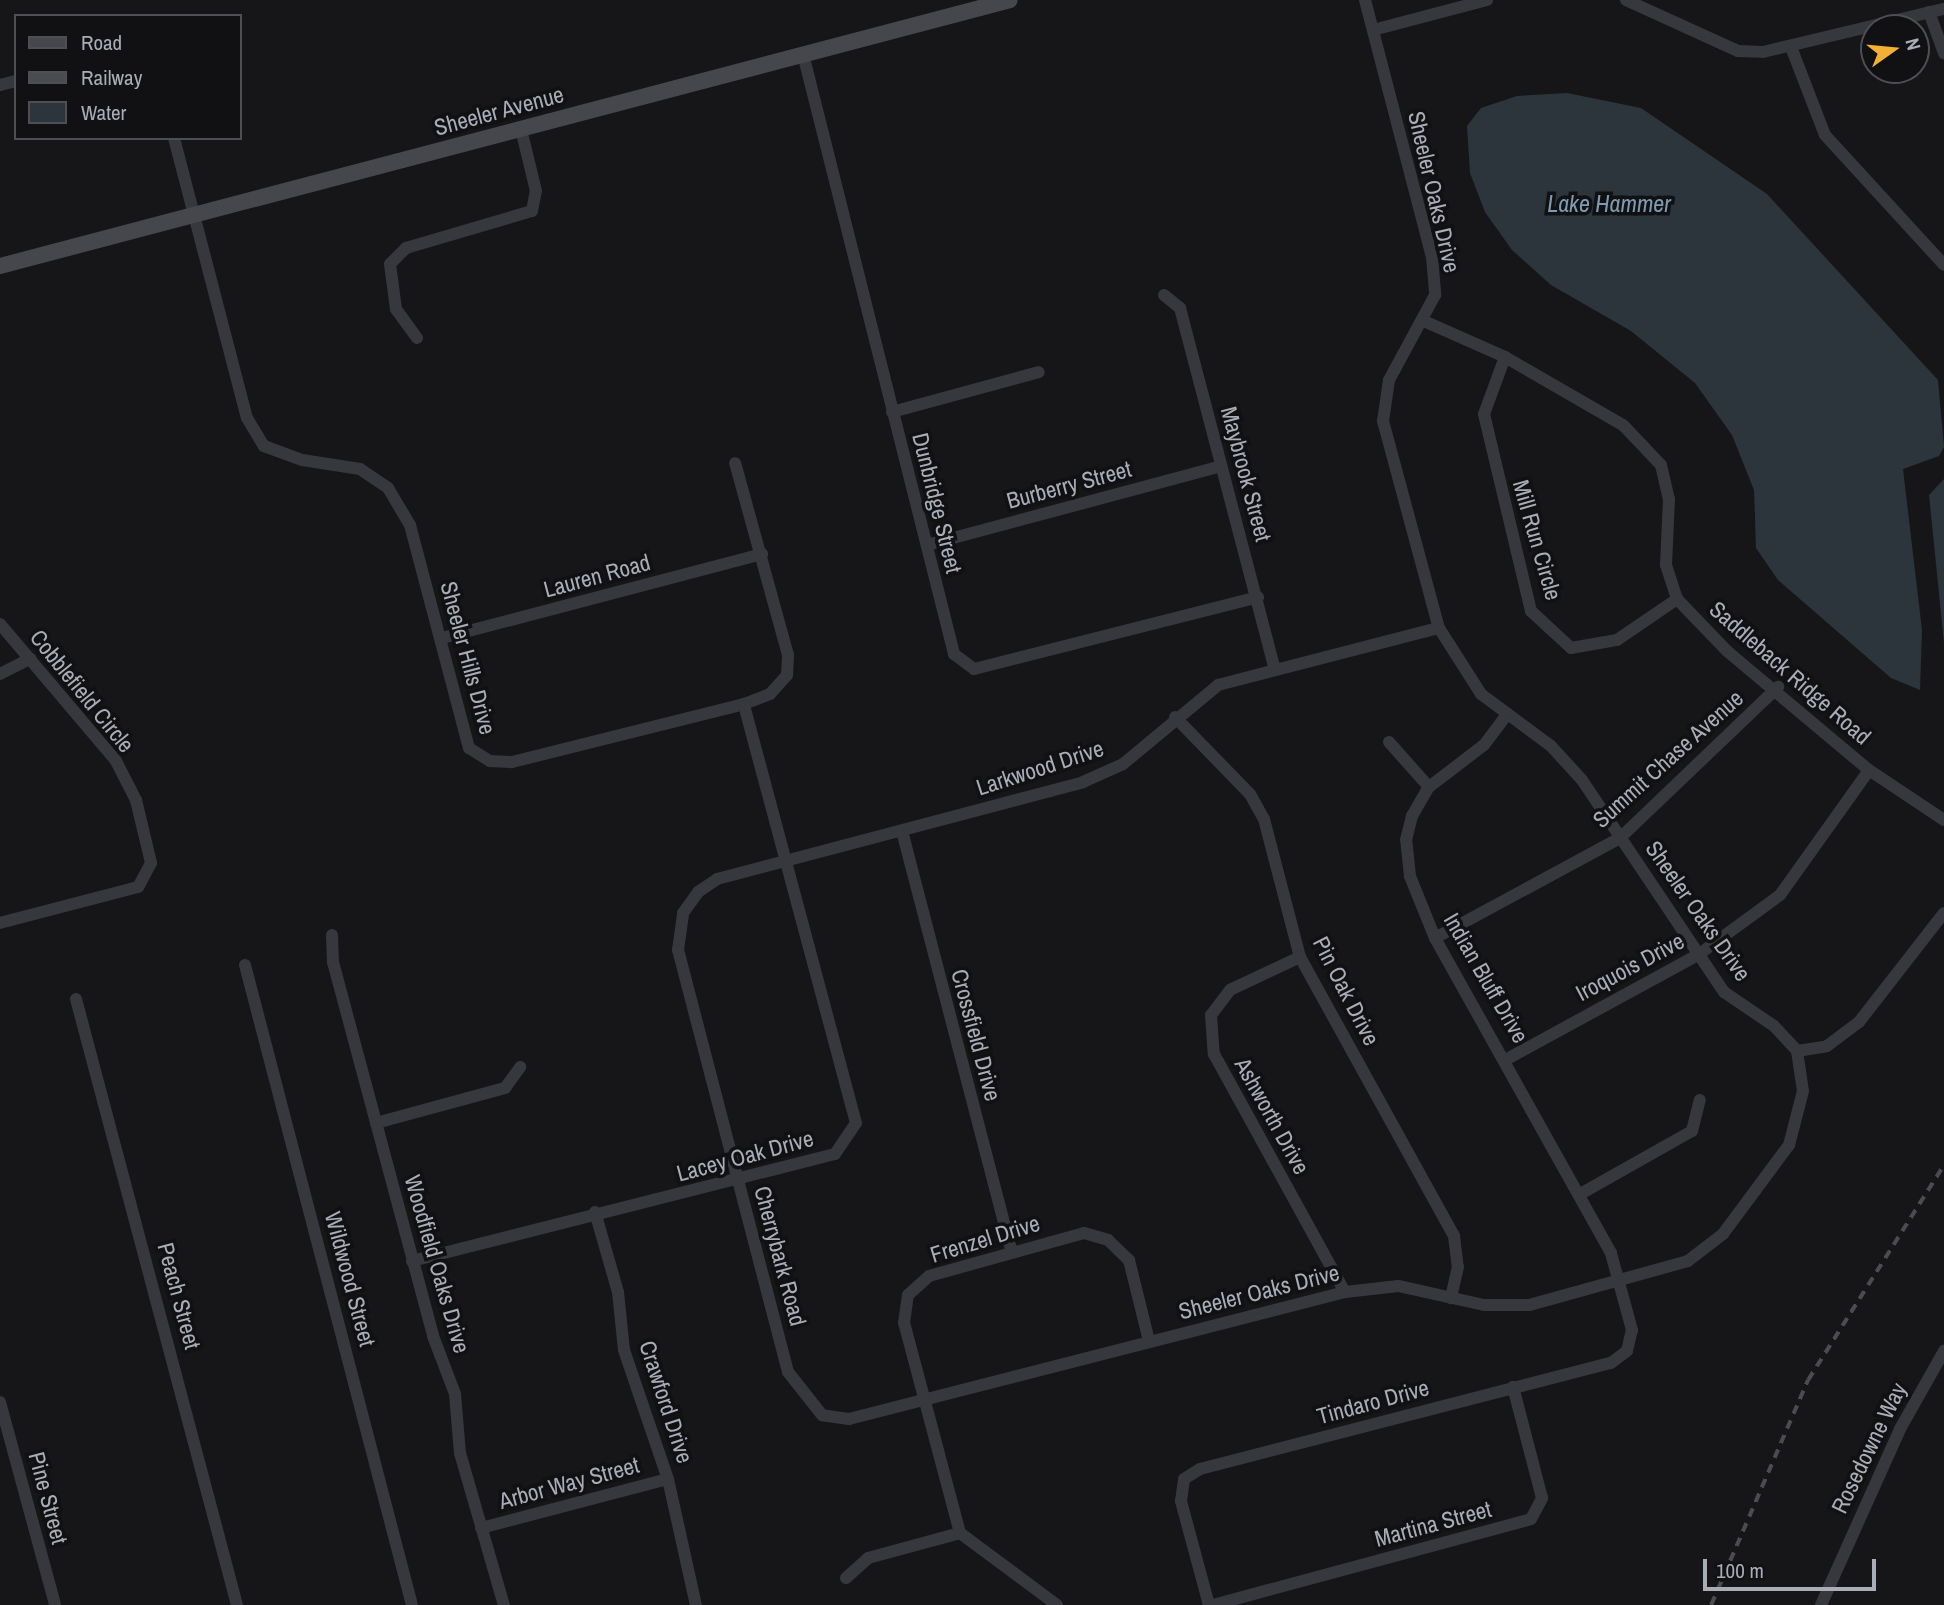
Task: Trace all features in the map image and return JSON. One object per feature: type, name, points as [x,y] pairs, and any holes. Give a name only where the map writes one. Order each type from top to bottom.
[{"type":"street","name":"Sheeler Avenue","points":[[0,267],[1010,0]]},
{"type":"street","name":"Sheeler Oaks Drive","points":[[807,1401],[822,1415],[849,1419],[1149,1340],[1345,1292],[1398,1286],[1451,1298],[1529,1305],[1688,1261],[1723,1234],[1789,1145],[1803,1091],[1797,1051],[1774,1026],[1724,992],[1620,838],[1551,746],[1481,694],[1439,628],[1383,421],[1389,380],[1426,322],[1435,295],[1432,257],[1365,0]]},
{"type":"street","points":[[1374,30],[1487,0]]},
{"type":"street","points":[[1628,0],[1738,51],[1791,47],[1944,9]]},
{"type":"street","points":[[1929,12],[1944,53]]},
{"type":"street","points":[[1791,47],[1825,135],[1944,265]]},
{"type":"street","name":"Dunbridge Street","points":[[803,54],[954,654],[974,669],[1258,597]]},
{"type":"street","points":[[417,338],[396,309],[390,264],[406,248],[532,211],[536,191],[521,129]]},
{"type":"street","name":"Sheeler Hills Drive","points":[[175,140],[247,418],[264,446],[302,460],[360,469],[388,488],[410,525],[469,748],[490,761],[512,762],[744,704],[770,694],[787,676],[789,655],[735,463]]},
{"type":"street","name":"Maybrook Street","points":[[1164,295],[1180,308],[1275,670]]},
{"type":"street","name":"Saddleback Ridge Road","points":[[1426,322],[1505,358],[1623,425],[1661,465],[1670,499],[1666,565],[1677,599],[1727,650],[1778,687],[1869,770],[1944,820]]},
{"type":"street","name":"Mill Run Circle","points":[[1505,358],[1484,414],[1531,611],[1571,648],[1617,640],[1677,599]]},
{"type":"street","points":[[892,412],[1039,373]]},
{"type":"street","name":"Burberry Street","points":[[927,545],[1221,466]]},
{"type":"street","name":"Lauren Road","points":[[442,638],[762,554]]},
{"type":"street","name":"Cobblefield Circle","points":[[0,624],[116,761],[136,800],[151,863],[138,887],[0,923]]},
{"type":"street","name":"Larkwood Drive","points":[[683,913],[717,878],[1083,782],[1123,764],[1174,717],[1218,685],[1439,628]]},
{"type":"street","points":[[0,674],[30,659]]},
{"type":"street","name":"Summit Chase Avenue","points":[[1435,938],[1620,838],[1778,687]]},
{"type":"street","name":"Lacey Oak Drive","points":[[412,1261],[595,1212],[835,1154],[856,1123],[744,704]]},
{"type":"street","name":"Indian Bluff Drive","points":[[1507,714],[1484,745],[1429,787],[1406,840],[1410,876],[1435,938],[1582,1193],[1617,1280]]},
{"type":"street","name":"Pin Oak Drive","points":[[1174,717],[1251,794],[1265,819],[1300,957],[1454,1236],[1458,1267],[1451,1298]]},
{"type":"street","points":[[1389,742],[1429,787]]},
{"type":"street","name":"Iroquois Drive","points":[[1507,1059],[1698,955],[1780,895],[1869,770]]},
{"type":"street","name":"Crossfield Drive","points":[[901,831],[1011,1249]]},
{"type":"street","name":"Cherrybark Road","points":[[683,913],[678,950],[788,1372],[807,1401]]},
{"type":"street","points":[[1797,1051],[1827,1046],[1859,1022],[1944,913]]},
{"type":"street","name":"Woodfield Oaks Drive","points":[[332,935],[412,1261],[455,1394],[460,1453],[505,1605]]},
{"type":"street","name":"Ashworth Drive","points":[[1300,957],[1230,989],[1211,1015],[1214,1054],[1345,1292]]},
{"type":"street","name":"Wildwood Street","points":[[246,965],[412,1605]]},
{"type":"street","name":"Peach Street","points":[[76,999],[237,1605]]},
{"type":"street","points":[[376,1123],[505,1088],[520,1067]]},
{"type":"street","points":[[1582,1193],[1692,1131],[1700,1100]]},
{"type":"street","name":"Crawford Drive","points":[[595,1212],[618,1292],[624,1350],[668,1479],[696,1605]]},
{"type":"street","name":"Frenzel Drive","points":[[960,1533],[904,1323],[908,1295],[929,1276],[1011,1249],[1084,1233],[1108,1240],[1129,1260],[1149,1340]]},
{"type":"street","name":"Tindaro Drive","points":[[1211,1605],[1181,1501],[1184,1479],[1200,1469],[1611,1363],[1627,1351],[1632,1330],[1617,1280]]},
{"type":"street","name":"Rosedowne Way","points":[[1821,1605],[1895,1441],[1944,1351]]},
{"type":"street","name":"Martina Street","points":[[1211,1605],[1531,1519],[1542,1497],[1513,1387]]},
{"type":"street","name":"Pine Street","points":[[0,1402],[55,1605]]},
{"type":"street","name":"Arbor Way Street","points":[[481,1528],[668,1479]]},
{"type":"street","points":[[846,1578],[867,1558],[960,1533],[1056,1605]]},
{"type":"water","name":"Lake Hammer","points":[[1567,93],[1641,108],[1767,194],[1938,380],[1944,447],[1939,456],[1903,469],[1922,630],[1920,690],[1891,678],[1778,580],[1756,548],[1754,490],[1732,435],[1695,383],[1631,331],[1551,285],[1512,250],[1485,212],[1470,173],[1467,126],[1481,108],[1517,96]]},
{"type":"water","points":[[1944,479],[1944,643],[1929,495]]},
{"type":"railway","points":[[1711,1605],[1808,1380],[1944,1165]]}]
